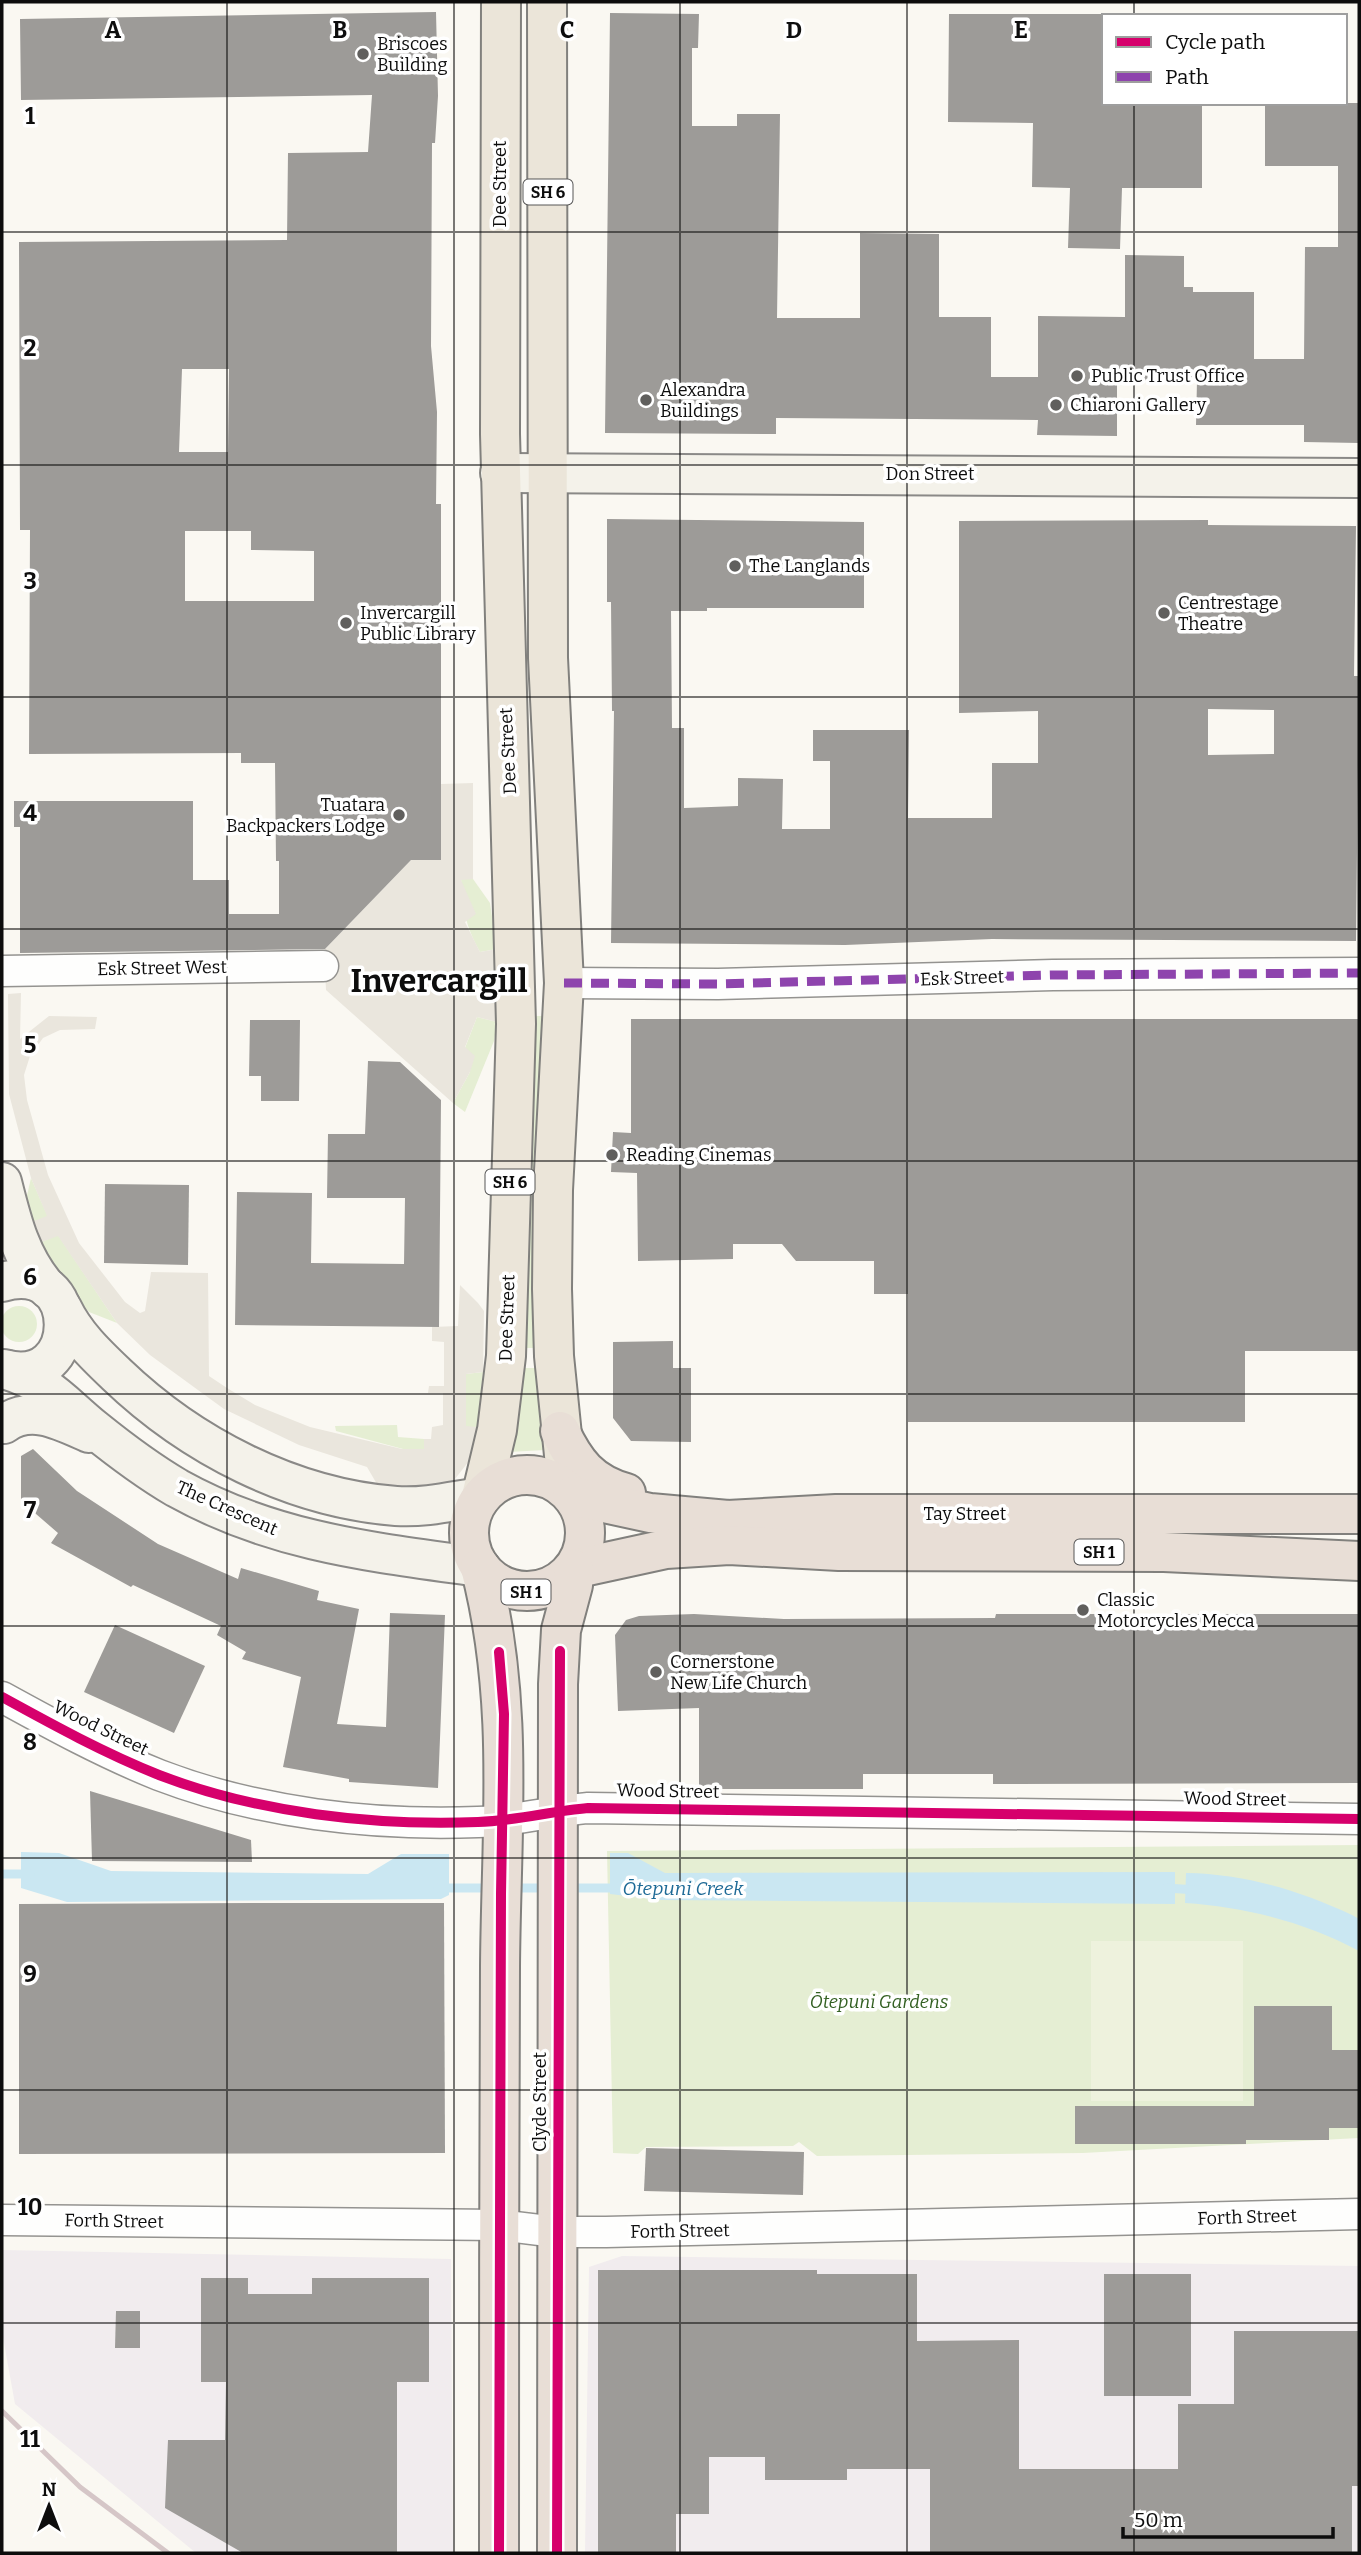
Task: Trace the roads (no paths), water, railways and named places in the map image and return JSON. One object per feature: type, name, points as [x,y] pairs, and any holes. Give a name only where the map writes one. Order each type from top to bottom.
[{"type":"highway","points":[[560,1431],[572,1457],[587,1475],[620,1491],[690,1506],[836,1514]]},
{"type":"highway","name":"SH 1","points":[[480,1567],[493,1580],[509,1589],[526,1591],[552,1586],[573,1569],[584,1549],[586,1527],[572,1496],[544,1477],[527,1475],[509,1478],[481,1497],[474,1510],[469,1540],[480,1567],[491,1608],[502,1685],[499,2553]]},
{"type":"highway","name":"Tay Street","points":[[572,1496],[650,1513],[728,1520],[836,1514],[1359,1514]]},
{"type":"highway","name":"SH 1","points":[[573,1569],[666,1549],[729,1545],[839,1552],[1164,1552],[1359,1561]]},
{"type":"highway","points":[[560,1651],[565,1629],[580,1600],[612,1578],[703,1559],[839,1552]]},
{"type":"highway","name":"Clyde Street","points":[[557,2553],[557,1811],[560,1651],[573,1569]]},
{"type":"main road","name":"Dee Street","points":[[481,1497],[497,1430],[506,1356],[516,1024],[500,473],[501,2]]},
{"type":"main road","name":"SH 6","points":[[547,2],[549,711],[561,880],[564,983],[552,1231],[554,1356],[560,1431],[572,1496]]},
{"type":"street","name":"Don Street","points":[[500,473],[1359,478]]},
{"type":"street","name":"Esk Street West","points":[[2,971],[323,966]]},
{"type":"street","name":"Esk Street","points":[[564,983],[718,984],[1054,975],[1359,973]]},
{"type":"street","points":[[2,1182],[30,1269],[55,1299],[74,1330],[98,1357],[141,1397],[202,1441],[237,1460],[298,1484],[377,1503],[419,1506],[481,1497]]},
{"type":"street","points":[[2,1282],[25,1279],[55,1299],[64,1333],[23,1368],[20,1388],[3,1428]]},
{"type":"street","name":"The Crescent","points":[[23,1368],[50,1388],[113,1444],[176,1487],[269,1529],[350,1550],[480,1567]]},
{"type":"street","points":[[3,1428],[19,1416],[44,1416],[113,1444]]},
{"type":"street","name":"Wood Street","points":[[2,1697],[117,1757],[161,1775],[235,1798],[307,1813],[392,1821],[474,1822],[502,1836],[557,1811],[588,1808],[1359,1819]]},
{"type":"street","name":"Forth Street","points":[[2,2220],[499,2225],[556,2232],[918,2227],[1359,2214]]},
{"type":"water","points":[[21,1852],[59,1853],[111,1871],[368,1874],[401,1854],[449,1854],[449,1895],[441,1899],[67,1902],[21,1888]]},
{"type":"water","points":[[610,1853],[628,1853],[665,1873],[1175,1872],[1175,1904],[661,1900],[610,1894]]},
{"type":"water","points":[[1186,1873],[1229,1876],[1271,1885],[1352,1915],[1359,1919],[1359,1951],[1296,1924],[1252,1912],[1185,1903]]},
{"type":"waterway","name":"Ōtepuni Creek","points":[[2,1874],[30,1874]]},
{"type":"waterway","name":"Ōtepuni Creek","points":[[438,1888],[494,1888]]},
{"type":"waterway","name":"Ōtepuni Creek","points":[[511,1888],[550,1888]]},
{"type":"waterway","name":"Ōtepuni Creek","points":[[567,1888],[620,1888]]},
{"type":"waterway","name":"Ōtepuni Creek","points":[[1166,1888],[1197,1890]]},
{"type":"railway","points":[[2,2411],[80,2487],[168,2553]]},
{"type":"place","name":"Briscoes Building","points":[[363,54]]},
{"type":"place","name":"Public Trust Office","points":[[1077,376]]},
{"type":"place","name":"Alexandra Buildings","points":[[646,400]]},
{"type":"place","name":"Chiaroni Gallery","points":[[1056,405]]},
{"type":"place","name":"The Langlands","points":[[735,566]]},
{"type":"place","name":"Centrestage Theatre","points":[[1164,613]]},
{"type":"place","name":"Invercargill Public Library","points":[[346,623]]},
{"type":"place","name":"Tuatara Backpackers Lodge","points":[[399,815]]},
{"type":"place","name":"Reading Cinemas","points":[[612,1155]]},
{"type":"place","name":"Classic Motorcycles Mecca","points":[[1083,1610]]},
{"type":"place","name":"Cornerstone New Life Church","points":[[656,1672]]},
{"type":"district","name":"Invercargill","points":[[439,981]]},
{"type":"park label","name":"Ōtepuni Gardens","points":[[879,2002]]}]
